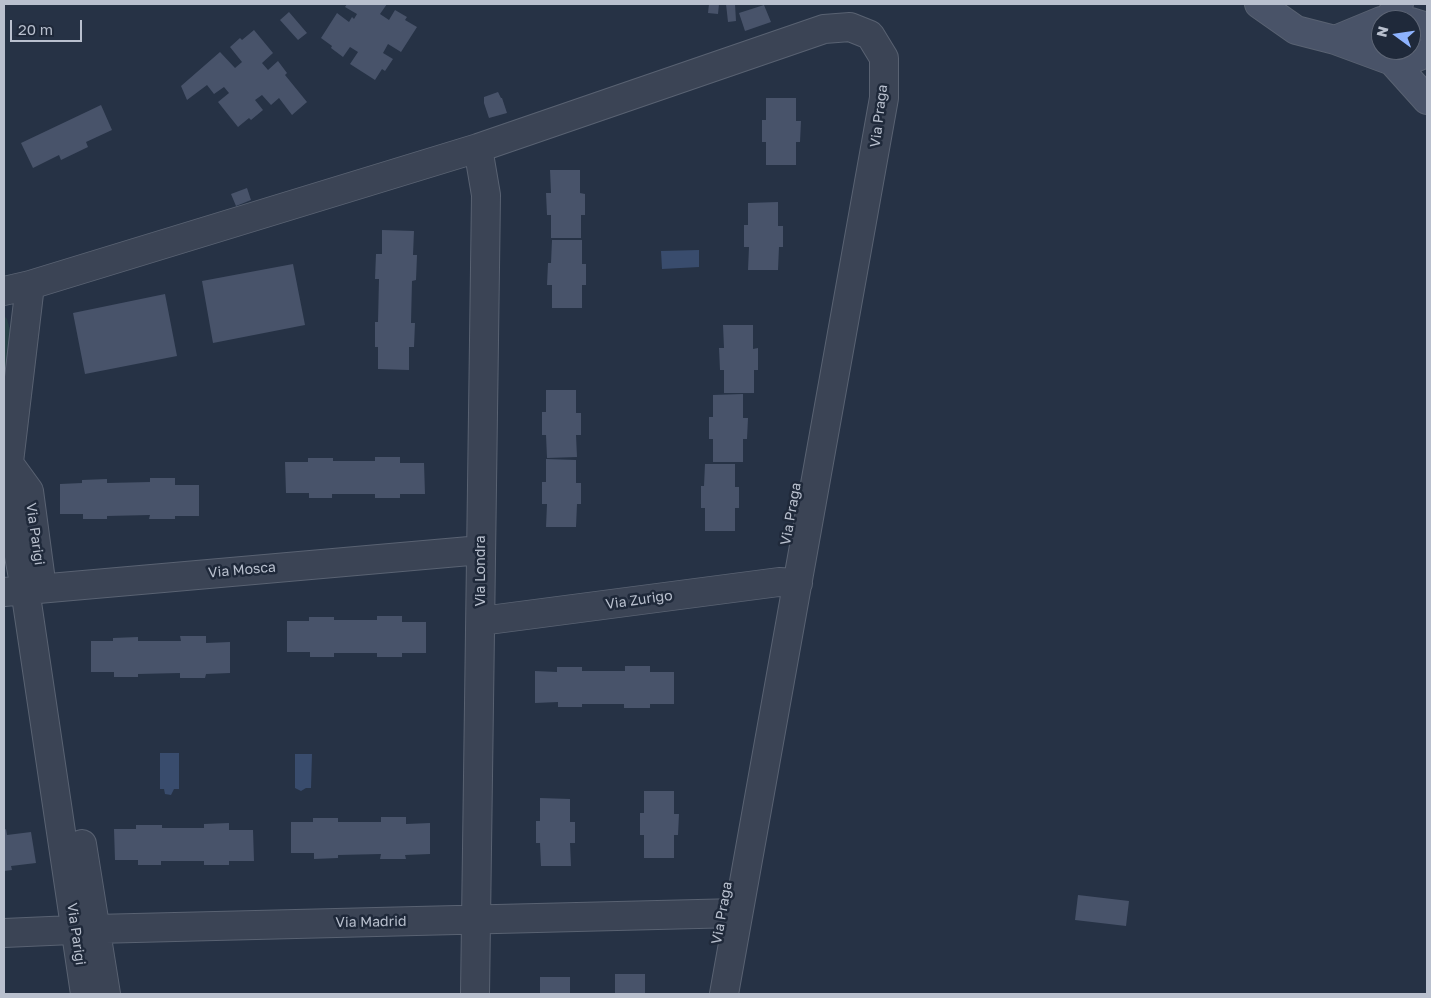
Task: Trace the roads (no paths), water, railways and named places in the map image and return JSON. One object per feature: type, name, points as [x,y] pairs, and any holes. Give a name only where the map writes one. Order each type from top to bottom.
[{"type":"main road","points":[[1259,4],[1296,30],[1334,40],[1392,61],[1412,59],[1427,53]]},
{"type":"main road","points":[[1334,40],[1371,26]]},
{"type":"main road","points":[[1392,61],[1427,100]]},
{"type":"street","name":"Via Praga","points":[[478,148],[824,29],[850,27],[870,35],[884,58],[867,100],[788,582],[730,913],[708,994]]},
{"type":"street","points":[[17,288],[478,148]]},
{"type":"street","name":"Via Londra","points":[[475,994],[486,196],[478,148]]},
{"type":"street","name":"Via Parigi","points":[[17,288],[6,460],[8,495],[86,930],[106,994]]},
{"type":"street","name":"Via Mosca","points":[[24,590],[481,550]]},
{"type":"street","name":"Via Zurigo","points":[[481,622],[788,582]]},
{"type":"street","name":"Via Praga","points":[[724,994],[730,913]]},
{"type":"street","name":"Via Madrid","points":[[4,933],[730,913]]},
{"type":"street","name":"Via Parigi","points":[[85,994],[86,930]]},
{"type":"water","points":[[699,250],[699,267],[662,269],[661,251]]},
{"type":"water","points":[[160,753],[179,753],[179,789],[174,789],[171,795],[165,794],[164,789],[160,789]]},
{"type":"water","points":[[295,754],[312,754],[311,788],[301,791],[295,788]]}]
